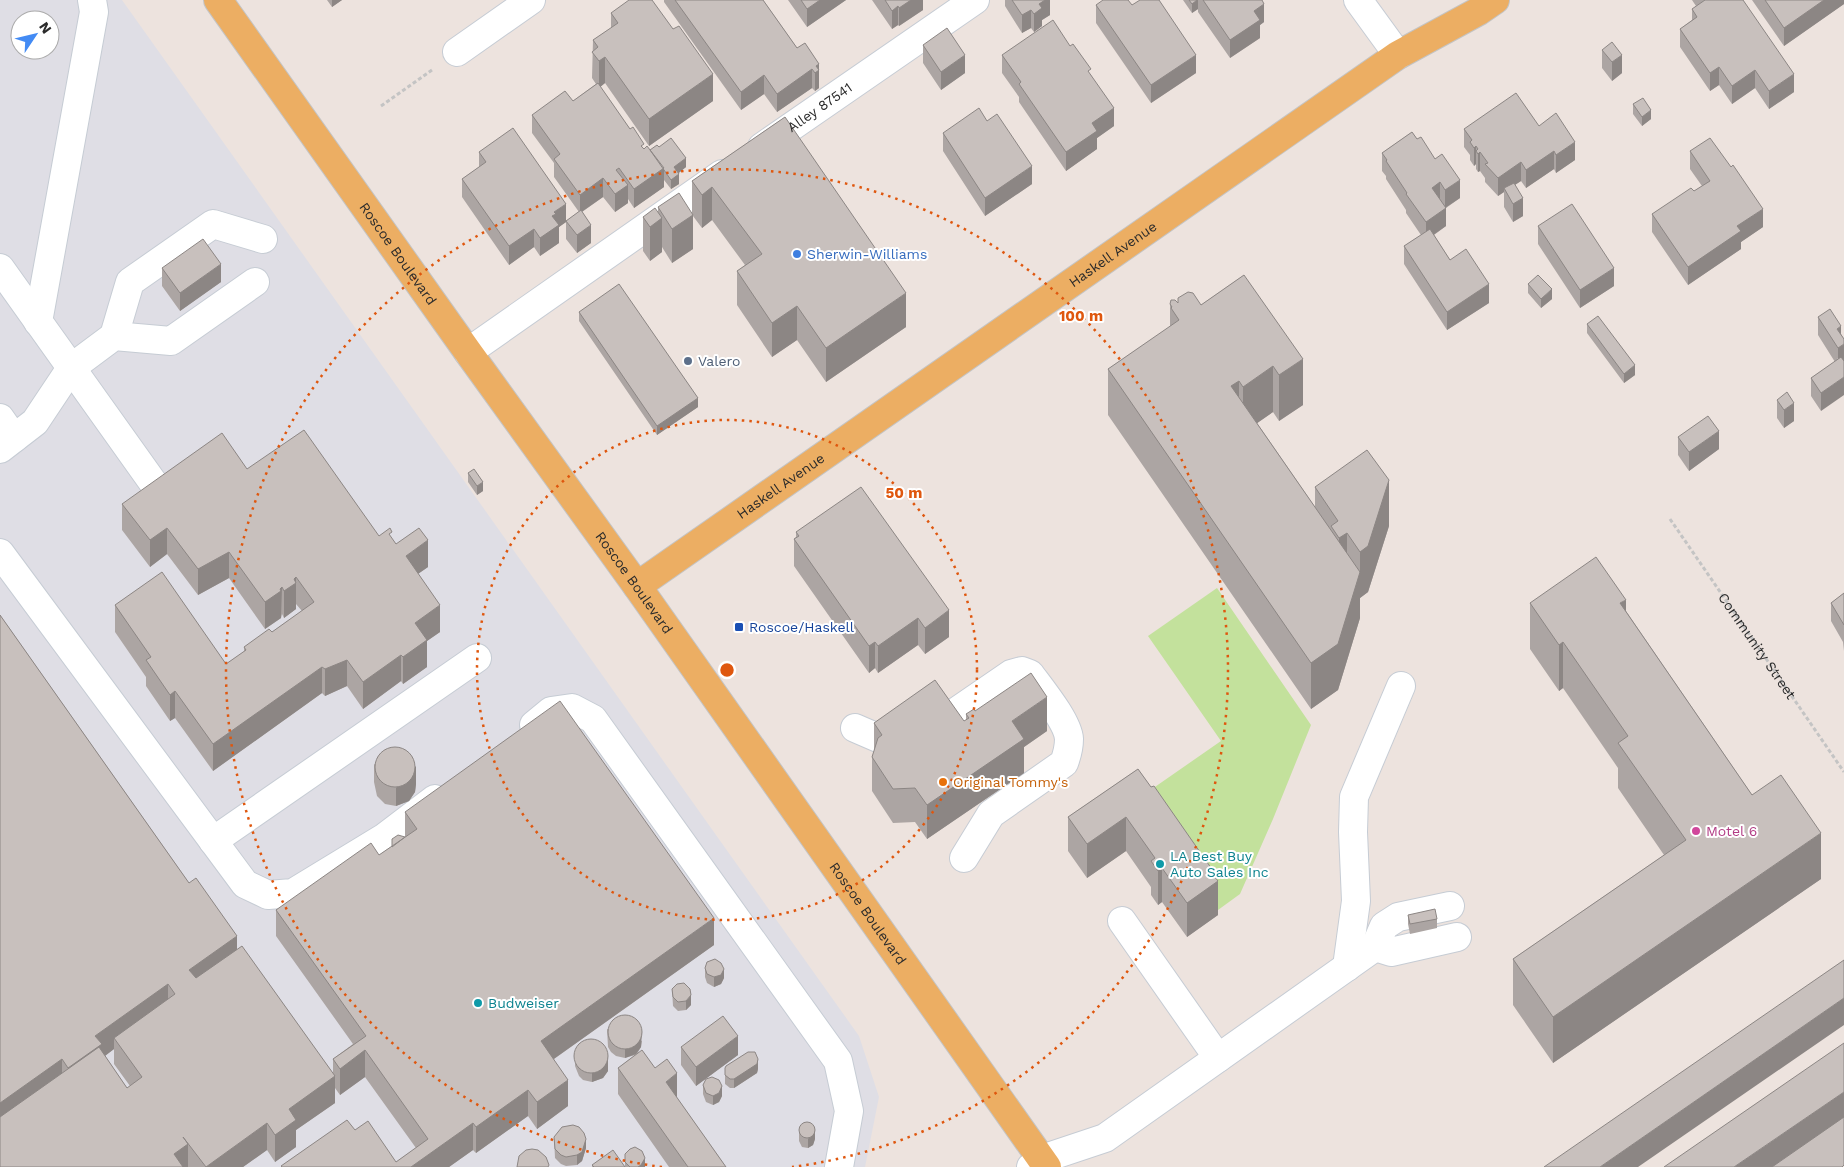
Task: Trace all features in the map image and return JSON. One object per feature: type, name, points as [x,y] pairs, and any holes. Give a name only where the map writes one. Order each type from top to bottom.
[{"type":"main road","name":"Roscoe Boulevard","points":[[218,0],[637,586],[1040,1164]]},
{"type":"main road","name":"Haskell Avenue","points":[[637,586],[1398,55],[1479,11],[1495,0]]},
{"type":"street","points":[[38,322],[94,12],[92,0]]},
{"type":"street","points":[[457,52],[531,0]]},
{"type":"street","name":"Alley 87541","points":[[468,352],[647,225],[974,0]]},
{"type":"street","points":[[1358,0],[1398,55]]},
{"type":"street","points":[[5,435],[35,422],[71,368],[114,336],[130,282],[213,224],[263,239]]},
{"type":"street","points":[[0,268],[154,484]]},
{"type":"street","points":[[114,336],[171,341],[255,282]]},
{"type":"street","points":[[0,553],[245,884],[268,895],[293,893],[385,837],[456,783]]},
{"type":"street","points":[[213,841],[477,658]]},
{"type":"street","points":[[941,722],[1011,674],[1022,671],[1030,674],[1065,725],[1069,738],[1068,751],[1064,763],[991,814],[964,858]]},
{"type":"street","points":[[1347,967],[1356,901],[1353,832],[1354,797],[1400,686]]},
{"type":"street","points":[[512,741],[551,712],[572,708],[593,719],[838,1061],[849,1111],[839,1167]]},
{"type":"street","points":[[854,728],[892,744]]},
{"type":"street","points":[[1040,1164],[1105,1138],[1375,947],[1384,926],[1398,917],[1450,906]]},
{"type":"street","points":[[1122,921],[1218,1058]]},
{"type":"street","points":[[1375,947],[1391,952],[1457,937]]},
{"type":"path","points":[[380,106],[457,52]]},
{"type":"path","name":"Community Street","points":[[1670,519],[1844,772]]},
{"type":"shaded area","points":[[0,0],[122,0],[859,1036],[879,1097],[865,1167],[0,1167]]},
{"type":"green space","points":[[1217,588],[1311,725],[1240,894],[1218,910],[1139,798],[1221,741],[1148,636]]},
{"type":"building","points":[[629,0],[652,0],[673,29],[679,26],[713,74],[649,119],[605,57],[599,61],[592,52],[598,47],[593,40],[618,23],[611,13]]},
{"type":"building","points":[[675,0],[763,0],[797,48],[805,43],[819,64],[816,66],[819,70],[815,73],[812,69],[777,94],[764,75],[741,92]]},
{"type":"building","points":[[801,0],[820,0],[807,9]]},
{"type":"building","points":[[885,0],[911,0],[892,11]]},
{"type":"building","points":[[1012,0],[1045,0],[1039,4],[1042,8],[1034,14],[1031,10],[1022,15]]},
{"type":"building","points":[[1103,0],[1128,0],[1132,5],[1140,0],[1159,0],[1196,55],[1151,85],[1096,5]]},
{"type":"building","points":[[1189,0],[1197,0],[1192,4]]},
{"type":"building","points":[[1203,0],[1262,0],[1264,4],[1254,11],[1260,20],[1230,40]]},
{"type":"building","points":[[1705,0],[1743,0],[1794,74],[1769,91],[1755,70],[1732,86],[1719,67],[1710,73],[1680,29],[1697,17],[1692,9]]},
{"type":"building","points":[[1765,0],[1824,0],[1784,28]]},
{"type":"building","points":[[1053,20],[1070,46],[1073,44],[1091,69],[1088,71],[1114,108],[1092,123],[1097,131],[1066,152],[1019,84],[1021,82],[1002,55]]},
{"type":"building","points":[[947,28],[965,55],[941,72],[923,45]]},
{"type":"building","points":[[1612,42],[1622,55],[1612,62],[1602,50]]},
{"type":"building","points":[[598,83],[630,129],[633,127],[644,144],[641,146],[644,149],[647,146],[664,168],[634,189],[619,168],[616,170],[628,185],[615,194],[603,178],[580,195],[554,159],[560,154],[532,115],[565,91],[573,101]]},
{"type":"building","points":[[1516,93],[1539,126],[1556,113],[1575,142],[1556,155],[1554,151],[1526,170],[1521,162],[1498,178],[1485,164],[1488,163],[1480,152],[1478,154],[1476,151],[1478,149],[1476,146],[1474,148],[1470,142],[1472,140],[1464,129]]},
{"type":"building","points":[[1643,98],[1651,110],[1642,117],[1633,104]]},
{"type":"building","points":[[979,108],[987,121],[997,114],[1032,166],[985,198],[943,133]]},
{"type":"building","name":"Sherwin-Williams","points":[[785,117],[906,293],[826,348],[797,306],[772,323],[737,271],[762,254],[712,187],[702,195],[692,181]]},
{"type":"building","points":[[513,128],[566,204],[554,212],[556,214],[552,216],[559,225],[540,238],[534,229],[509,246],[462,179],[486,162],[479,152]]},
{"type":"building","points":[[1412,132],[1417,139],[1421,137],[1435,159],[1442,154],[1460,180],[1445,190],[1440,182],[1432,188],[1446,208],[1426,222],[1406,194],[1382,153]]},
{"type":"building","points":[[671,138],[686,158],[674,167],[679,174],[671,180],[650,150],[657,145],[659,147]]},
{"type":"building","points":[[1710,138],[1731,167],[1733,165],[1763,209],[1737,226],[1741,231],[1688,267],[1652,214],[1691,188],[1694,191],[1710,181],[1690,151]]},
{"type":"building","points":[[1514,183],[1523,198],[1513,204],[1504,188]]},
{"type":"building","points":[[679,193],[693,215],[672,229],[658,207]]},
{"type":"building","points":[[1572,204],[1614,268],[1580,290],[1538,226]]},
{"type":"building","points":[[655,208],[662,218],[650,227],[643,217]]},
{"type":"building","points":[[581,210],[591,225],[577,235],[566,221]]},
{"type":"building","points":[[1430,229],[1450,260],[1466,249],[1489,284],[1447,312],[1404,246]]},
{"type":"building","points":[[203,239],[221,264],[180,293],[162,268]]},
{"type":"building","points":[[1244,275],[1303,359],[1279,375],[1273,366],[1243,387],[1239,381],[1231,386],[1360,572],[1338,644],[1311,663],[1108,369],[1179,320],[1171,308],[1171,300],[1175,300],[1178,303],[1178,298],[1188,292],[1193,293],[1201,305]]},
{"type":"building","points":[[1538,275],[1552,289],[1541,299],[1528,284]]},
{"type":"building","name":"Valero","points":[[619,284],[698,398],[657,426],[579,312]]},
{"type":"building","points":[[1830,309],[1841,326],[1837,329],[1844,339],[1844,344],[1838,348],[1818,317]]},
{"type":"building","points":[[1598,316],[1635,365],[1624,374],[1587,324]]},
{"type":"building","points":[[1841,357],[1844,361],[1844,377],[1821,393],[1811,378]]},
{"type":"building","points":[[1787,392],[1794,403],[1784,410],[1777,400]]},
{"type":"building","points":[[1708,416],[1719,431],[1689,452],[1678,437]]},
{"type":"building","points":[[304,430],[379,536],[390,528],[392,532],[389,534],[396,544],[419,528],[428,540],[406,556],[440,605],[415,623],[427,640],[403,657],[401,655],[363,682],[347,660],[325,669],[322,667],[213,744],[175,691],[170,695],[146,660],[151,657],[115,605],[162,572],[226,664],[246,650],[244,647],[269,629],[272,632],[314,602],[296,577],[294,579],[296,583],[284,591],[282,587],[281,591],[265,602],[229,552],[198,569],[167,528],[150,540],[122,504],[222,433],[247,469]]},
{"type":"building","points":[[1367,450],[1389,480],[1368,546],[1360,552],[1347,533],[1339,538],[1331,526],[1338,521],[1315,487]]},
{"type":"building","points":[[474,469],[483,482],[477,486],[468,473]]},
{"type":"building","points":[[861,487],[949,610],[925,628],[918,618],[878,646],[875,642],[869,646],[794,539],[799,536],[796,532]]},
{"type":"building","points":[[1596,557],[1626,600],[1620,603],[1752,795],[1781,775],[1821,833],[1553,1017],[1513,959],[1686,840],[1618,743],[1628,736],[1563,642],[1559,645],[1530,603]]},
{"type":"building","points":[[1844,593],[1844,625],[1831,603]]},
{"type":"building","points":[[0,615],[189,883],[196,878],[237,936],[189,970],[196,978],[242,946],[335,1076],[289,1109],[296,1120],[275,1135],[267,1123],[206,1167],[183,1137],[188,1144],[174,1154],[183,1167],[0,1167],[0,1117],[99,1047],[127,1088],[142,1077],[114,1038],[175,994],[168,984],[95,1036],[102,1044],[68,1068],[62,1059],[0,1103]]},
{"type":"building","points":[[1031,673],[1047,697],[1012,721],[1024,739],[927,805],[915,788],[893,789],[872,757],[878,738],[882,735],[874,723],[935,680],[964,721],[969,718],[966,714],[974,709],[975,711]]},
{"type":"building","name":"Budweiser","points":[[560,701],[714,918],[541,1041],[568,1080],[537,1102],[528,1090],[476,1127],[473,1123],[411,1167],[282,1167],[347,1120],[355,1130],[368,1121],[396,1162],[428,1139],[365,1050],[340,1069],[333,1059],[366,1036],[276,910],[371,843],[379,855],[417,829],[405,812]]},
{"type":"building","points":[[399,747],[406,750],[412,756],[415,767],[414,775],[406,784],[399,787],[391,787],[384,784],[376,775],[375,763],[378,756],[387,748]]},
{"type":"building","points":[[1138,769],[1151,787],[1154,786],[1216,875],[1214,876],[1218,881],[1187,903],[1162,868],[1158,871],[1151,861],[1155,858],[1126,817],[1087,844],[1068,817]]},
{"type":"building","points":[[398,835],[405,837],[392,847],[392,839]]},
{"type":"building","points":[[1435,909],[1437,919],[1410,924],[1408,915]]},
{"type":"building","points":[[715,959],[721,963],[724,969],[721,975],[714,977],[707,974],[705,968],[707,962]]},
{"type":"building","points":[[1844,960],[1844,998],[1600,1167],[1544,1167]]},
{"type":"building","points":[[684,983],[690,989],[691,995],[686,1001],[678,1002],[673,997],[672,989],[677,984]]},
{"type":"building","points":[[625,1015],[632,1016],[637,1020],[641,1025],[641,1039],[637,1044],[632,1048],[625,1049],[618,1048],[613,1044],[609,1039],[608,1032],[609,1025],[613,1020],[618,1016]]},
{"type":"building","points":[[723,1016],[738,1036],[696,1067],[681,1047]]},
{"type":"building","points":[[591,1039],[603,1044],[608,1056],[603,1068],[591,1073],[579,1068],[574,1056],[579,1044]]},
{"type":"building","points":[[1844,1043],[1844,1092],[1734,1167],[1664,1167]]},
{"type":"building","points":[[642,1050],[655,1068],[667,1059],[677,1073],[666,1082],[726,1167],[688,1167],[618,1068]]},
{"type":"building","points":[[748,1052],[755,1052],[758,1059],[757,1064],[734,1079],[730,1079],[725,1075],[726,1066]]},
{"type":"building","points":[[712,1077],[719,1080],[722,1086],[719,1093],[713,1096],[706,1093],[703,1085],[706,1079]]},
{"type":"building","points":[[1844,1117],[1844,1165],[1842,1167],[1772,1167]]},
{"type":"building","points":[[807,1122],[813,1124],[815,1130],[813,1136],[807,1138],[801,1136],[799,1130],[801,1124]]},
{"type":"building","points":[[573,1125],[579,1127],[586,1139],[582,1152],[566,1157],[555,1149],[554,1137],[562,1127]]},
{"type":"building","points":[[635,1147],[642,1151],[645,1158],[638,1167],[630,1167],[625,1162],[625,1154]]},
{"type":"building","points":[[526,1150],[538,1150],[546,1157],[548,1167],[517,1167],[519,1156]]},
{"type":"building","points":[[613,1150],[625,1167],[594,1167],[592,1165]]},
{"type":"place","name":"Sherwin-Williams","points":[[797,254]]},
{"type":"place","name":"Valero","points":[[688,361]]},
{"type":"place","name":"Roscoe/Haskell","points":[[739,627]]},
{"type":"place","name":"Original Tommy's","points":[[943,782]]},
{"type":"place","name":"Motel 6","points":[[1696,831]]},
{"type":"place","name":"LA Best Buy Auto Sales Inc","points":[[1160,864]]},
{"type":"place","name":"Budweiser","points":[[478,1003]]}]
